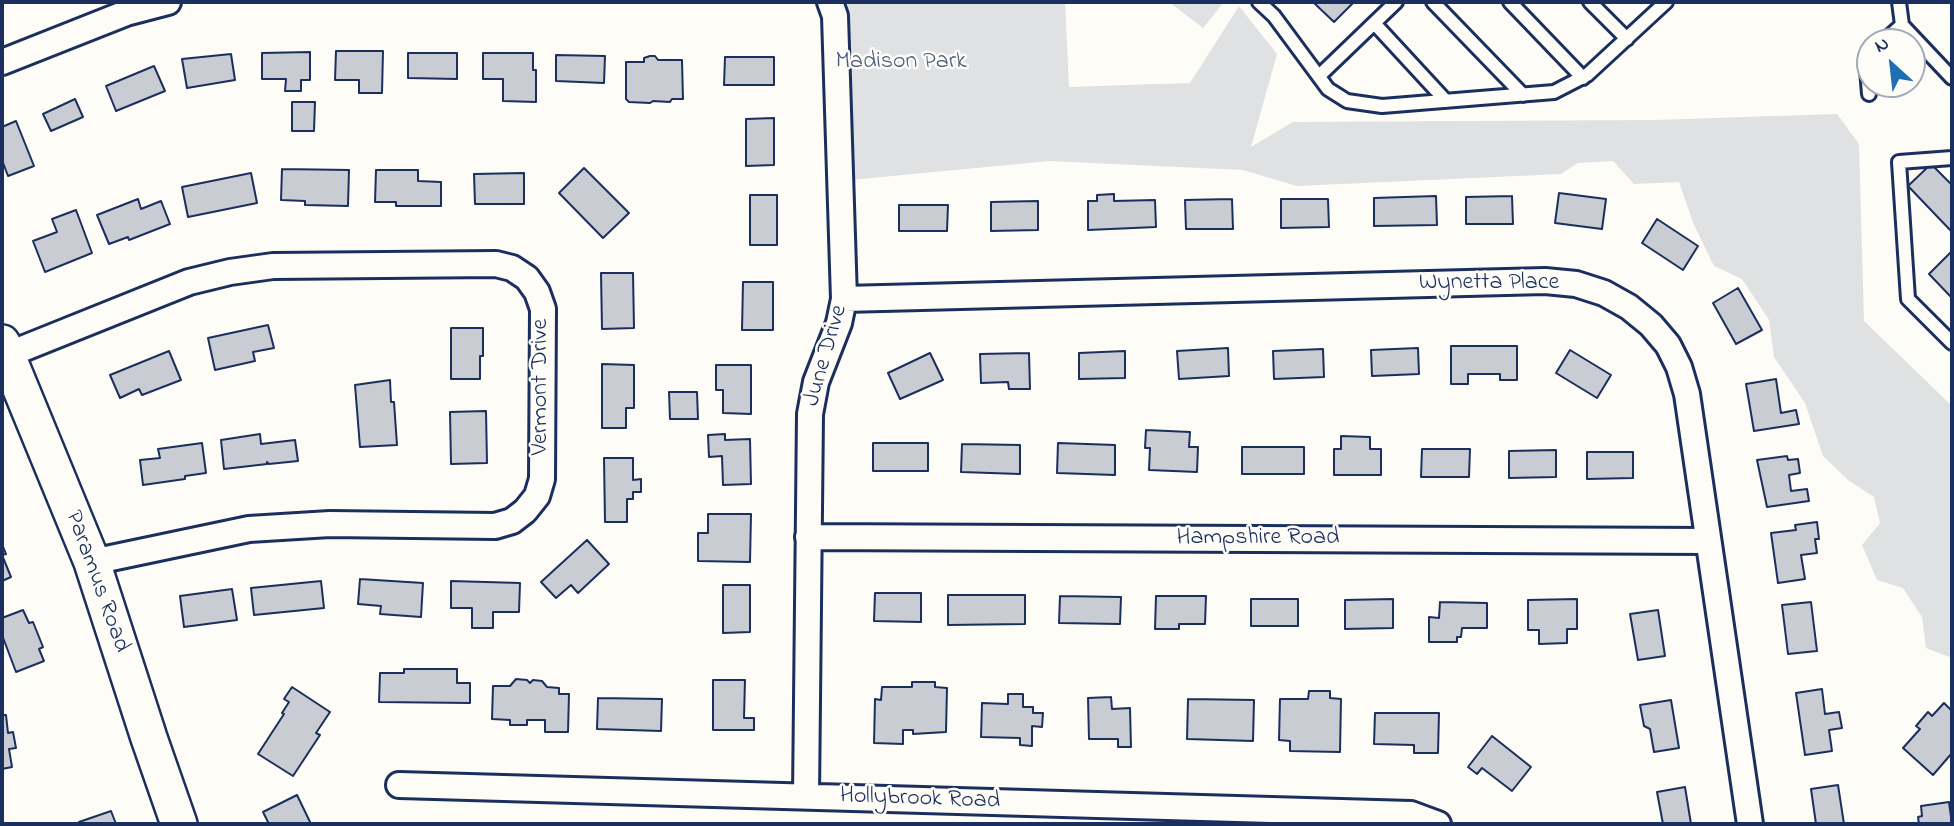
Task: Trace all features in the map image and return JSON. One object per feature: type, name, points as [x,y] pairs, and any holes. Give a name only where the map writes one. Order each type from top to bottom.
[{"type":"main road","name":"Paramus Road","points":[[3,352],[92,562],[179,824]]},
{"type":"street","points":[[2,62],[126,13],[168,2]]},
{"type":"street","name":"June Drive","points":[[806,796],[810,414],[816,382],[839,323],[844,299],[835,16],[830,2]]},
{"type":"street","name":"Vermont Drive","points":[[3,352],[189,282],[262,268],[496,264],[512,268],[527,278],[537,292],[543,309],[542,479],[537,496],[525,512],[512,520],[495,526],[330,524],[250,528],[92,562]]},
{"type":"street","name":"Wynetta Place","points":[[844,299],[1545,281],[1576,284],[1604,293],[1629,307],[1651,325],[1668,345],[1679,367],[1687,394],[1750,824]]},
{"type":"street","name":"Hampshire Road","points":[[808,537],[1707,541]]},
{"type":"street","name":"Hollybrook Road","points":[[399,785],[1411,814],[1438,824]]},
{"type":"lane","points":[[1259,2],[1275,16],[1328,89],[1347,101],[1382,106],[1554,92],[1583,78],[1666,2]]},
{"type":"lane","points":[[1319,76],[1396,2]]},
{"type":"lane","points":[[1433,2],[1523,95]]},
{"type":"lane","points":[[1510,2],[1583,78]]},
{"type":"lane","points":[[1590,2],[1627,39]]},
{"type":"lane","points":[[1899,2],[1897,3],[1902,25],[1952,78]]},
{"type":"lane","points":[[1374,23],[1446,101]]},
{"type":"lane","points":[[1899,28],[1902,25]]},
{"type":"lane","points":[[1952,158],[1899,162],[1908,299],[1952,343]]},
{"type":"green space","name":"Madison Park","points":[[830,2],[1065,2],[1069,87],[1190,83],[1239,6],[1277,54],[1251,147],[1293,122],[1654,120],[1837,114],[1859,144],[1864,321],[1952,406],[1952,658],[1926,648],[1922,617],[1903,588],[1877,580],[1862,545],[1880,523],[1874,497],[1848,480],[1823,456],[1805,403],[1774,357],[1769,320],[1742,279],[1714,266],[1694,225],[1679,182],[1634,184],[1613,161],[1578,163],[1561,174],[1297,186],[1243,170],[1049,161],[840,181]]},
{"type":"green space","points":[[1169,2],[1224,2],[1203,28]]},
{"type":"building","points":[[1313,2],[1354,2],[1334,22]]},
{"type":"building","points":[[336,51],[383,51],[382,93],[359,93],[359,80],[335,80]]},
{"type":"building","points":[[310,52],[310,80],[301,80],[301,91],[285,91],[286,79],[262,79],[262,53]]},
{"type":"building","points":[[408,53],[457,53],[457,79],[408,78]]},
{"type":"building","points":[[483,53],[533,53],[536,102],[503,101],[503,79],[483,79]]},
{"type":"building","points":[[231,54],[235,80],[187,88],[182,59]]},
{"type":"building","points":[[556,55],[605,56],[604,83],[556,81]]},
{"type":"building","points":[[655,56],[658,60],[682,60],[683,99],[650,103],[629,102],[626,99],[626,62],[644,62],[644,58]]},
{"type":"building","points":[[725,57],[774,57],[774,85],[724,85]]},
{"type":"building","points":[[154,66],[165,91],[116,111],[106,86]]},
{"type":"building","points":[[75,99],[83,117],[51,131],[43,114]]},
{"type":"building","points":[[292,102],[315,102],[314,131],[292,131]]},
{"type":"building","points":[[774,118],[774,165],[746,166],[746,119]]},
{"type":"building","points":[[16,121],[34,166],[8,176],[2,160],[2,127]]},
{"type":"building","points":[[1931,164],[1952,185],[1952,232],[1908,186]]},
{"type":"building","points":[[584,168],[629,213],[603,238],[559,193]]},
{"type":"building","points":[[282,169],[349,170],[348,206],[305,205],[305,201],[281,200]]},
{"type":"building","points":[[376,170],[418,170],[418,181],[441,182],[441,206],[396,206],[396,202],[375,202]]},
{"type":"building","points":[[251,173],[257,203],[188,217],[182,187]]},
{"type":"building","points":[[524,173],[524,204],[475,204],[474,174]]},
{"type":"building","points":[[1559,193],[1606,199],[1602,229],[1555,223]]},
{"type":"building","points":[[1114,194],[1114,201],[1155,200],[1156,227],[1088,230],[1088,201],[1097,201],[1097,195]]},
{"type":"building","points":[[750,195],[777,195],[777,245],[750,245]]},
{"type":"building","points":[[1436,196],[1437,225],[1374,226],[1374,198]]},
{"type":"building","points":[[1512,196],[1513,224],[1466,224],[1466,197]]},
{"type":"building","points":[[138,199],[141,209],[161,201],[170,224],[129,240],[128,237],[109,244],[97,215]]},
{"type":"building","points":[[1232,199],[1233,229],[1186,229],[1185,200]]},
{"type":"building","points":[[1281,199],[1328,199],[1329,227],[1281,228]]},
{"type":"building","points":[[1038,201],[1038,230],[991,231],[991,202]]},
{"type":"building","points":[[899,205],[948,205],[947,231],[899,231]]},
{"type":"building","points":[[76,210],[92,253],[45,272],[33,241],[57,232],[52,219]]},
{"type":"building","points":[[1657,219],[1698,246],[1683,270],[1642,243]]},
{"type":"building","points":[[1952,251],[1952,298],[1929,274]]},
{"type":"building","points":[[601,273],[633,273],[634,328],[602,329]]},
{"type":"building","points":[[743,282],[773,282],[773,330],[742,330]]},
{"type":"building","points":[[1738,288],[1762,330],[1736,344],[1713,303]]},
{"type":"building","points":[[268,325],[274,348],[253,352],[255,361],[215,370],[208,338]]},
{"type":"building","points":[[451,328],[483,328],[480,379],[451,379]]},
{"type":"building","points":[[1451,346],[1517,346],[1517,380],[1500,380],[1500,374],[1468,374],[1468,384],[1451,384]]},
{"type":"building","points":[[1228,348],[1229,376],[1179,379],[1177,351]]},
{"type":"building","points":[[1418,348],[1419,374],[1372,376],[1371,350]]},
{"type":"building","points":[[1323,349],[1324,377],[1274,379],[1273,351]]},
{"type":"building","points":[[1570,350],[1611,375],[1597,398],[1556,373]]},
{"type":"building","points":[[169,351],[181,380],[142,395],[139,389],[120,398],[110,375]]},
{"type":"building","points":[[1125,351],[1125,378],[1079,379],[1079,353]]},
{"type":"building","points":[[930,353],[943,380],[900,399],[888,373]]},
{"type":"building","points":[[1029,353],[1030,389],[1009,389],[1008,382],[981,383],[980,354]]},
{"type":"building","points":[[602,364],[634,365],[634,408],[626,408],[626,428],[602,428]]},
{"type":"building","points":[[716,365],[751,365],[751,414],[723,413],[723,390],[716,390]]},
{"type":"building","points":[[1776,379],[1781,413],[1796,410],[1799,424],[1754,431],[1746,384]]},
{"type":"building","points":[[390,380],[397,445],[360,447],[355,385]]},
{"type":"building","points":[[669,392],[697,392],[698,419],[670,419]]},
{"type":"building","points":[[486,411],[487,463],[451,464],[450,412]]},
{"type":"building","points":[[1146,430],[1190,432],[1189,447],[1198,447],[1197,472],[1149,470],[1150,448],[1145,448]]},
{"type":"building","points":[[260,434],[261,444],[295,440],[298,461],[267,462],[224,469],[221,440]]},
{"type":"building","points":[[725,434],[725,440],[750,439],[751,484],[723,485],[722,456],[709,457],[708,435]]},
{"type":"building","points":[[1341,436],[1370,437],[1370,449],[1381,449],[1381,475],[1334,475],[1334,449],[1341,449]]},
{"type":"building","points":[[202,443],[206,473],[143,485],[140,460],[160,458],[158,449]]},
{"type":"building","points":[[873,443],[928,443],[928,471],[873,471]]},
{"type":"building","points":[[1058,443],[1115,445],[1115,475],[1057,473]]},
{"type":"building","points":[[962,444],[1020,445],[1020,474],[961,472]]},
{"type":"building","points":[[1242,447],[1304,447],[1304,474],[1242,474]]},
{"type":"building","points":[[1422,449],[1470,449],[1469,477],[1421,477]]},
{"type":"building","points":[[1556,450],[1556,477],[1509,478],[1509,451]]},
{"type":"building","points":[[1587,452],[1633,452],[1633,478],[1587,479]]},
{"type":"building","points":[[1787,456],[1788,460],[1798,459],[1800,473],[1789,475],[1791,491],[1807,489],[1809,501],[1767,507],[1757,460]]},
{"type":"building","points":[[604,458],[633,458],[633,480],[641,479],[641,492],[633,492],[633,499],[627,499],[627,522],[605,522]]},
{"type":"building","points":[[708,514],[751,514],[750,562],[698,561],[698,533],[708,533]]},
{"type":"building","points":[[1817,522],[1817,553],[1801,555],[1805,579],[1778,583],[1771,533],[1796,530],[1795,525]]},
{"type":"building","points":[[587,540],[609,564],[578,593],[571,585],[556,598],[541,582]]},
{"type":"building","points":[[2,555],[11,577],[2,581]]},
{"type":"building","points":[[360,579],[423,583],[421,617],[380,614],[381,606],[358,604]]},
{"type":"building","points":[[321,581],[324,608],[254,615],[251,588]]},
{"type":"building","points":[[451,581],[520,583],[519,612],[493,612],[493,628],[472,628],[472,608],[451,608]]},
{"type":"building","points":[[723,585],[750,585],[750,632],[723,633]]},
{"type":"building","points":[[232,589],[237,620],[184,627],[180,596]]},
{"type":"building","points":[[875,593],[921,593],[921,622],[874,621]]},
{"type":"building","points":[[948,595],[1025,595],[1025,624],[948,625]]},
{"type":"building","points":[[1060,596],[1121,597],[1120,624],[1059,623]]},
{"type":"building","points":[[1156,596],[1206,596],[1205,624],[1179,624],[1179,629],[1155,629]]},
{"type":"building","points":[[1251,599],[1298,599],[1298,626],[1251,626]]},
{"type":"building","points":[[1393,599],[1393,628],[1345,629],[1345,600]]},
{"type":"building","points":[[1577,599],[1577,629],[1567,629],[1567,643],[1539,644],[1539,630],[1528,630],[1528,600]]},
{"type":"building","points":[[1440,602],[1487,603],[1487,628],[1462,628],[1457,642],[1429,642],[1429,617],[1439,618]]},
{"type":"building","points":[[1811,602],[1817,651],[1788,654],[1782,605]]},
{"type":"building","points":[[23,610],[29,623],[33,622],[43,647],[39,649],[44,661],[16,672],[2,635],[2,618]]},
{"type":"building","points":[[1658,610],[1665,656],[1638,660],[1630,614]]},
{"type":"building","points":[[404,669],[457,669],[457,683],[470,683],[470,703],[379,702],[380,673],[404,673]]},
{"type":"building","points":[[516,679],[530,683],[533,680],[542,681],[547,687],[559,688],[559,694],[569,694],[568,732],[545,732],[545,720],[527,720],[527,725],[510,725],[510,720],[492,719],[493,686],[510,686]]},
{"type":"building","points":[[713,680],[745,680],[744,718],[754,718],[754,730],[713,730]]},
{"type":"building","points":[[912,682],[935,682],[935,687],[947,688],[946,732],[913,734],[913,730],[903,730],[903,744],[874,743],[875,699],[881,700],[882,687],[912,687]]},
{"type":"building","points":[[292,687],[330,712],[316,733],[320,735],[293,776],[258,754],[284,714],[282,713],[289,702],[284,699]]},
{"type":"building","points":[[1822,689],[1825,714],[1839,712],[1842,728],[1829,730],[1832,751],[1805,755],[1796,693]]},
{"type":"building","points":[[1309,691],[1330,691],[1330,698],[1341,699],[1340,752],[1290,751],[1290,741],[1279,740],[1280,699],[1308,699]]},
{"type":"building","points":[[1008,694],[1023,694],[1023,707],[1033,707],[1033,713],[1043,713],[1042,727],[1032,726],[1032,746],[1020,745],[1020,738],[981,737],[982,703],[1008,704]]},
{"type":"building","points":[[1111,697],[1112,709],[1130,708],[1131,747],[1118,747],[1118,739],[1089,739],[1088,698]]},
{"type":"building","points":[[598,698],[662,699],[661,731],[597,729]]},
{"type":"building","points":[[1188,699],[1254,700],[1253,741],[1187,739]]},
{"type":"building","points":[[1671,700],[1679,748],[1654,752],[1650,729],[1644,726],[1640,705]]},
{"type":"building","points":[[1944,703],[1952,711],[1952,753],[1933,775],[1903,748],[1920,729],[1916,726],[1928,712],[1932,716]]},
{"type":"building","points":[[1375,713],[1439,713],[1438,753],[1414,753],[1414,745],[1374,744]]},
{"type":"building","points":[[2,715],[6,715],[8,733],[13,732],[16,748],[9,749],[12,767],[2,769]]},
{"type":"building","points":[[1492,736],[1531,767],[1512,791],[1482,768],[1477,774],[1468,767]]},
{"type":"building","points":[[1838,785],[1844,824],[1816,824],[1811,789]]},
{"type":"building","points":[[1685,787],[1691,824],[1663,824],[1657,792]]},
{"type":"building","points":[[297,795],[311,824],[269,824],[263,812]]},
{"type":"building","points":[[1949,802],[1952,824],[1919,824],[1921,806]]},
{"type":"building","points":[[111,811],[116,824],[79,824],[79,822]]}]
